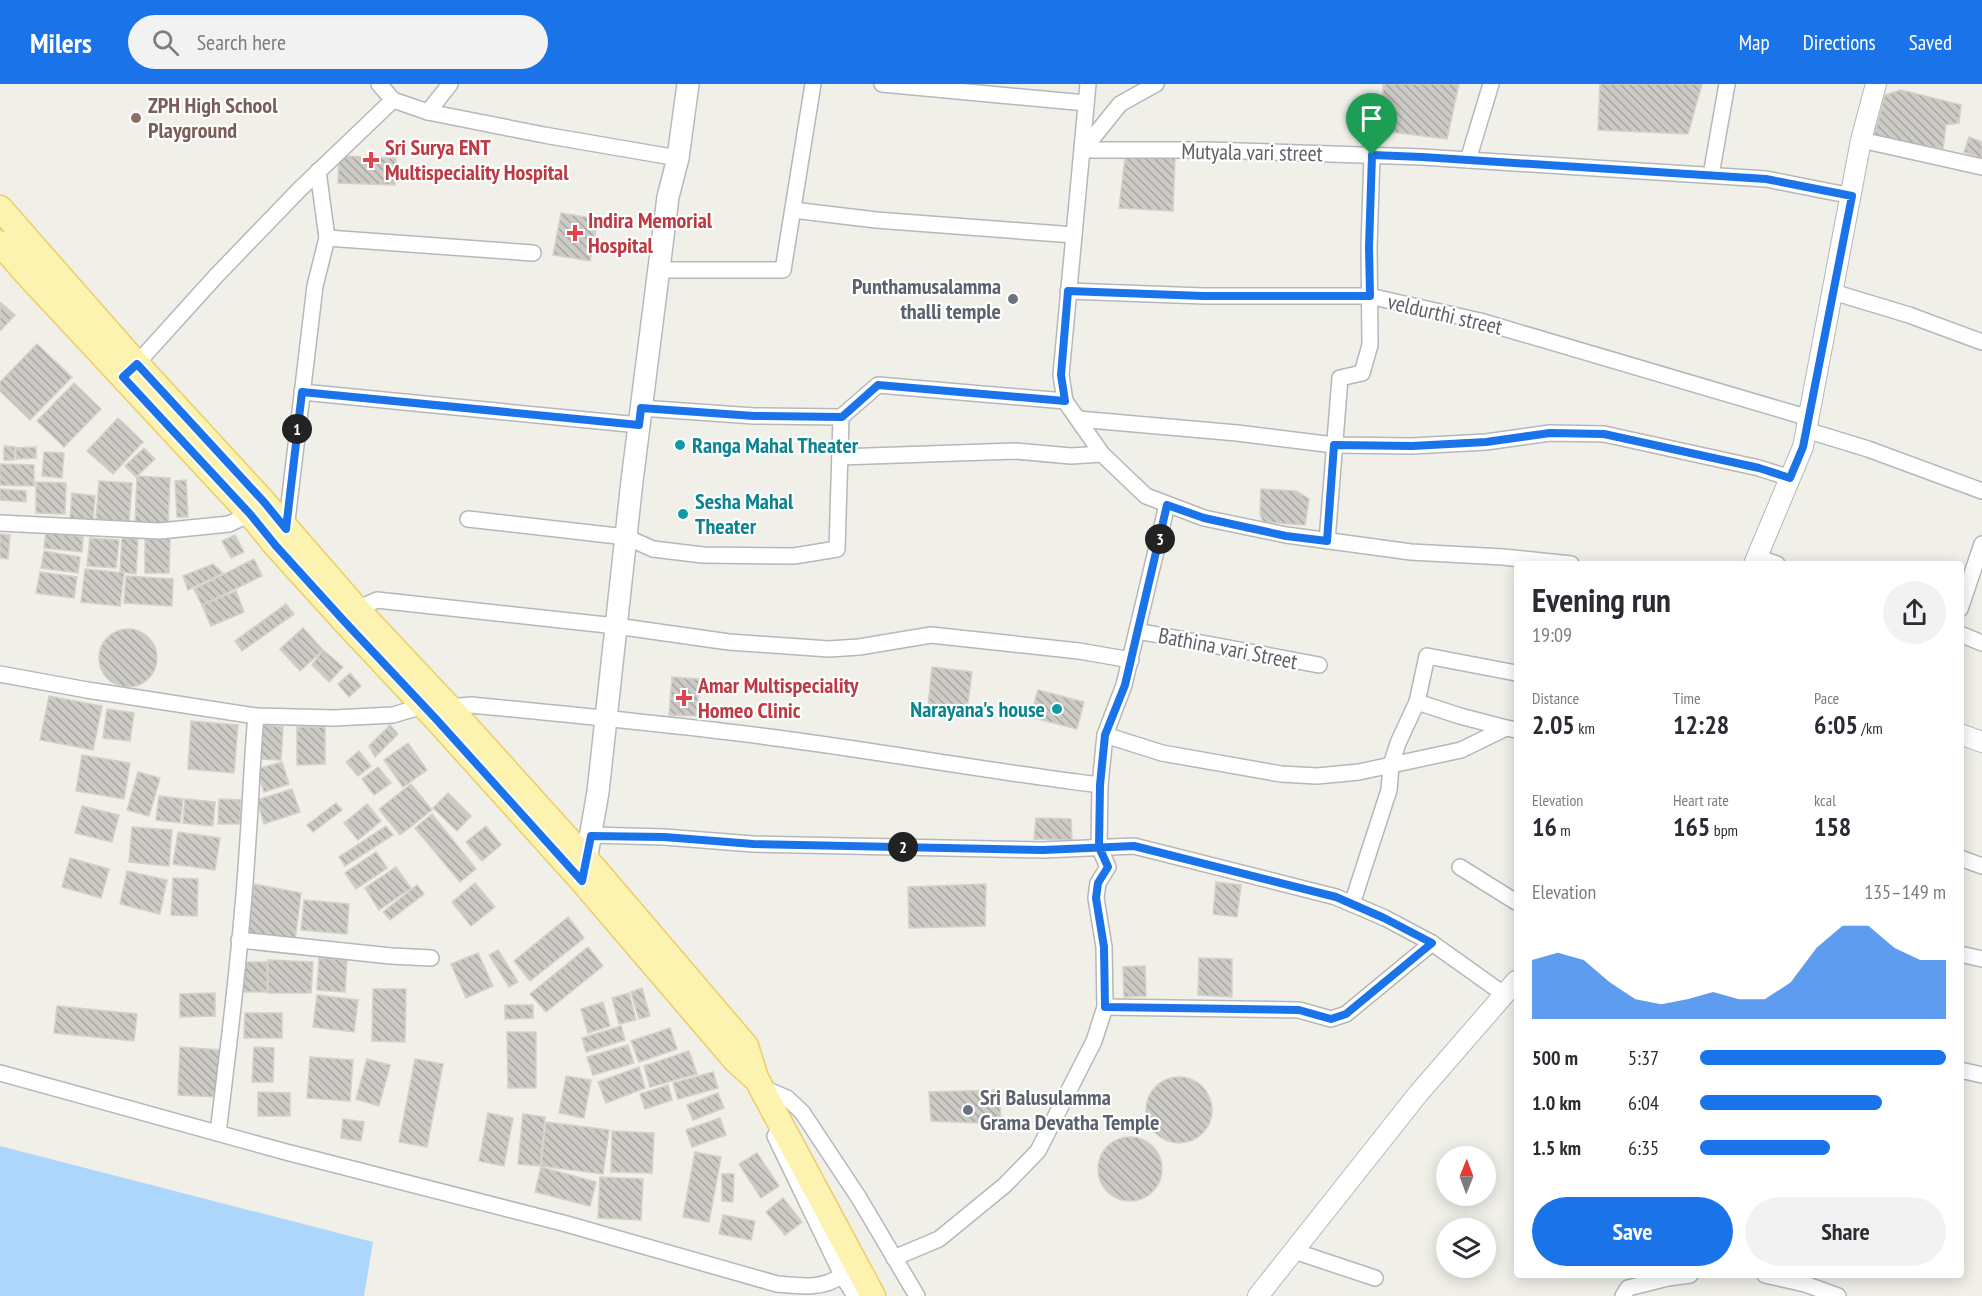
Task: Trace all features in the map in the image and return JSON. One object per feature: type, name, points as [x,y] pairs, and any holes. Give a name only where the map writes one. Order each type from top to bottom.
[{"type":"main road","points":[[584,870],[591,836],[606,718],[640,417],[668,198],[678,158],[688,84]]},
{"type":"main road","points":[[0,208],[130,371],[276,546],[423,706],[584,870],[746,1046],[760,1084],[776,1117],[873,1296]]},
{"type":"main road","points":[[0,243],[24,271],[264,502],[357,609],[449,707],[584,870]]},
{"type":"street","points":[[379,84],[393,100],[428,112],[678,158]]},
{"type":"street","points":[[428,112],[450,84]]},
{"type":"street","points":[[659,270],[783,270],[813,84]]},
{"type":"street","points":[[882,84],[1086,103]]},
{"type":"street","points":[[1088,84],[1061,375],[1065,401],[1102,454],[1146,496],[1204,518],[1286,536],[1411,552],[1542,561]]},
{"type":"street","points":[[1083,150],[1120,104],[1156,84]]},
{"type":"street","points":[[1468,160],[1491,84]]},
{"type":"street","points":[[1711,175],[1727,84]]},
{"type":"street","points":[[1756,560],[1803,447],[1861,140],[1876,84]]},
{"type":"street","points":[[130,371],[216,276],[318,171],[393,100]]},
{"type":"street","points":[[1861,140],[1982,166]]},
{"type":"street","name":"Mutyala vari street","points":[[1083,150],[1208,150],[1468,160],[1766,179],[1852,196]]},
{"type":"street","points":[[1327,541],[1340,378],[1362,373],[1370,345],[1369,247],[1372,155]]},
{"type":"street","points":[[286,529],[315,286],[327,238],[318,171]]},
{"type":"street","points":[[793,210],[876,220],[1074,235]]},
{"type":"street","points":[[327,238],[533,253]]},
{"type":"street","name":"veldurthi street","points":[[1068,291],[1203,296],[1370,296],[1480,321],[1807,424],[1982,491]]},
{"type":"street","points":[[1833,292],[1909,315],[1982,342]]},
{"type":"street","points":[[302,392],[640,417],[842,417],[878,385],[1065,401]]},
{"type":"street","points":[[468,519],[626,537],[653,549],[703,555],[794,556],[837,549],[842,417]]},
{"type":"street","points":[[1078,420],[1237,433],[1334,445],[1412,446],[1486,442],[1550,433],[1604,434],[1790,478]]},
{"type":"street","points":[[840,457],[1015,452],[1071,456],[1102,454]]},
{"type":"street","points":[[894,1258],[939,1239],[1005,1185],[1038,1150],[1094,1041],[1105,1007],[1104,947],[1096,898],[1098,883],[1108,867],[1099,847],[1100,785],[1105,735],[1125,685],[1167,505]]},
{"type":"street","points":[[0,523],[160,531],[229,524],[250,514]]},
{"type":"street","points":[[1964,597],[1982,544]]},
{"type":"street","points":[[357,609],[377,600],[616,626],[729,642],[829,649],[859,647],[931,635],[1079,651],[1131,660]]},
{"type":"street","name":"Bathina vari Street","points":[[1137,631],[1319,665]]},
{"type":"street","points":[[1964,636],[1982,643]]},
{"type":"street","points":[[1352,904],[1389,790],[1391,765],[1398,743],[1418,702],[1427,656],[1514,673]]},
{"type":"street","points":[[0,674],[256,716],[334,718],[381,716],[393,715],[423,706]]},
{"type":"street","points":[[1418,702],[1511,729]]},
{"type":"street","points":[[449,707],[471,705],[783,739],[1100,785]]},
{"type":"street","points":[[218,1133],[239,940],[256,716]]},
{"type":"street","points":[[1105,735],[1162,753],[1281,774],[1317,776],[1359,772],[1461,750],[1511,729]]},
{"type":"street","points":[[1964,735],[1982,742]]},
{"type":"street","points":[[591,836],[664,837],[753,844],[1043,850],[1134,846],[1336,897],[1384,918],[1511,988],[1418,1094],[1259,1296]]},
{"type":"street","points":[[1964,859],[1982,866]]},
{"type":"street","points":[[1460,867],[1514,901]]},
{"type":"street","points":[[239,940],[431,958]]},
{"type":"street","points":[[1105,1007],[1299,1010],[1331,1019],[1346,1014],[1432,943]]},
{"type":"street","points":[[1964,955],[1982,959]]},
{"type":"street","points":[[1964,1071],[1982,1075]]},
{"type":"street","points":[[0,1073],[218,1133],[563,1223],[777,1284],[811,1286],[837,1279]]},
{"type":"street","points":[[760,1084],[787,1098],[802,1112],[858,1198],[916,1296]]},
{"type":"street","points":[[760,1084],[763,1107],[770,1127],[837,1279],[855,1296]]},
{"type":"street","points":[[1294,1251],[1375,1278]]},
{"type":"street","points":[[1627,1289],[1668,1278]]},
{"type":"street","points":[[1778,1278],[1805,1284],[1838,1296]]},
{"type":"street","points":[[824,1296],[837,1279]]},
{"type":"water","points":[[0,1146],[373,1242],[364,1296],[0,1296]]},
{"type":"building","points":[[1383,84],[1459,84],[1447,139],[1383,131]]},
{"type":"building","points":[[1600,84],[1702,84],[1688,134],[1598,130]]},
{"type":"building","points":[[1901,90],[1961,105],[1959,123],[1946,125],[1943,149],[1874,136],[1885,95]]},
{"type":"building","points":[[1969,137],[1982,142],[1982,158],[1964,152]]},
{"type":"building","points":[[339,156],[396,158],[395,185],[338,183]]},
{"type":"building","points":[[1125,158],[1175,158],[1173,211],[1119,208]]},
{"type":"building","points":[[561,213],[598,219],[590,261],[553,255]]},
{"type":"building","points":[[0,302],[15,315],[0,331]]},
{"type":"building","points":[[37,344],[72,377],[30,420],[0,391],[0,382]]},
{"type":"building","points":[[74,383],[101,409],[64,447],[37,421]]},
{"type":"building","points":[[118,418],[143,442],[113,474],[87,451]]},
{"type":"building","points":[[4,446],[15,447],[14,460],[4,460]]},
{"type":"building","points":[[36,447],[36,458],[16,459],[16,448]]},
{"type":"building","points":[[144,448],[155,459],[136,477],[125,466]]},
{"type":"building","points":[[44,452],[64,453],[62,478],[42,476]]},
{"type":"building","points":[[0,464],[34,465],[34,486],[0,485]]},
{"type":"building","points":[[137,476],[170,478],[168,524],[135,523]]},
{"type":"building","points":[[186,480],[188,517],[177,517],[175,481]]},
{"type":"building","points":[[99,481],[132,483],[129,522],[96,519]]},
{"type":"building","points":[[36,482],[66,483],[65,514],[36,513]]},
{"type":"building","points":[[0,489],[26,491],[26,502],[0,500]]},
{"type":"building","points":[[1261,489],[1296,491],[1309,499],[1305,525],[1263,522],[1260,514]]},
{"type":"building","points":[[72,493],[95,496],[93,521],[70,519]]},
{"type":"building","points":[[46,532],[83,537],[82,552],[44,548]]},
{"type":"building","points":[[0,534],[10,535],[8,559],[0,558]]},
{"type":"building","points":[[235,535],[244,552],[231,558],[222,541]]},
{"type":"building","points":[[90,538],[119,540],[116,568],[87,566]]},
{"type":"building","points":[[122,538],[138,539],[136,574],[120,572]]},
{"type":"building","points":[[145,539],[170,539],[169,573],[145,573]]},
{"type":"building","points":[[44,551],[80,557],[78,573],[41,568]]},
{"type":"building","points":[[254,559],[262,576],[202,605],[194,589]]},
{"type":"building","points":[[213,564],[223,573],[188,590],[183,576]]},
{"type":"building","points":[[85,569],[124,573],[120,606],[81,602]]},
{"type":"building","points":[[40,572],[77,577],[74,598],[36,593]]},
{"type":"building","points":[[126,576],[173,579],[172,606],[124,603]]},
{"type":"building","points":[[236,591],[244,612],[211,626],[202,605]]},
{"type":"building","points":[[286,604],[294,614],[242,651],[235,641]]},
{"type":"building","points":[[303,628],[323,650],[300,671],[280,649]]},
{"type":"building","points":[[122,629],[134,629],[149,637],[157,652],[157,664],[149,679],[134,687],[122,687],[107,679],[99,664],[99,652],[107,637]]},
{"type":"building","points":[[323,650],[343,667],[329,682],[312,665]]},
{"type":"building","points":[[932,667],[972,672],[967,710],[928,706]]},
{"type":"building","points":[[350,673],[361,686],[349,697],[338,684]]},
{"type":"building","points":[[672,677],[699,679],[697,716],[669,715]]},
{"type":"building","name":"Narayana's house","points":[[1038,690],[1084,702],[1077,729],[1030,717]]},
{"type":"building","points":[[49,696],[102,706],[93,750],[40,740]]},
{"type":"building","points":[[107,709],[134,713],[130,741],[103,738]]},
{"type":"building","points":[[191,721],[238,725],[234,773],[188,769]]},
{"type":"building","points":[[262,725],[283,727],[281,760],[259,759]]},
{"type":"building","points":[[390,725],[398,734],[375,757],[369,746]]},
{"type":"building","points":[[297,727],[325,727],[325,764],[297,765]]},
{"type":"building","points":[[408,743],[427,770],[403,787],[384,760]]},
{"type":"building","points":[[359,751],[371,766],[358,776],[346,762]]},
{"type":"building","points":[[82,755],[130,763],[124,799],[76,791]]},
{"type":"building","points":[[282,762],[289,784],[264,792],[257,769]]},
{"type":"building","points":[[378,767],[391,783],[374,795],[362,779]]},
{"type":"building","points":[[138,772],[160,778],[149,816],[127,810]]},
{"type":"building","points":[[411,784],[432,810],[400,835],[379,809]]},
{"type":"building","points":[[292,789],[300,812],[264,824],[257,800]]},
{"type":"building","points":[[448,793],[471,816],[457,831],[433,808]]},
{"type":"building","points":[[159,796],[183,799],[180,823],[156,820]]},
{"type":"building","points":[[185,799],[215,802],[213,826],[183,823]]},
{"type":"building","points":[[219,799],[241,800],[240,824],[218,824]]},
{"type":"building","points":[[336,803],[342,810],[313,832],[307,825]]},
{"type":"building","points":[[367,804],[381,821],[358,840],[344,823]]},
{"type":"building","points":[[82,806],[119,815],[112,842],[75,833]]},
{"type":"building","points":[[432,814],[476,869],[460,882],[415,828]]},
{"type":"building","points":[[1036,818],[1071,819],[1072,840],[1034,839]]},
{"type":"building","points":[[386,826],[393,835],[345,866],[339,857]]},
{"type":"building","points":[[486,826],[501,845],[482,861],[466,842]]},
{"type":"building","points":[[132,827],[172,830],[169,866],[129,862]]},
{"type":"building","points":[[178,832],[220,838],[215,870],[173,864]]},
{"type":"building","points":[[376,852],[387,868],[356,889],[345,873]]},
{"type":"building","points":[[70,858],[109,869],[101,898],[62,887]]},
{"type":"building","points":[[396,867],[411,888],[379,910],[365,888]]},
{"type":"building","points":[[127,871],[167,880],[160,914],[120,904]]},
{"type":"building","points":[[173,878],[198,879],[197,916],[171,915]]},
{"type":"building","points":[[1216,882],[1241,885],[1237,917],[1213,914]]},
{"type":"building","points":[[475,883],[495,907],[471,926],[452,902]]},
{"type":"building","points":[[254,884],[301,893],[295,940],[247,934]]},
{"type":"building","points":[[986,884],[985,926],[909,928],[908,887]]},
{"type":"building","points":[[417,885],[424,894],[390,920],[383,912]]},
{"type":"building","points":[[304,900],[349,904],[347,934],[301,930]]},
{"type":"building","points":[[568,917],[584,938],[530,981],[514,961]]},
{"type":"building","points":[[588,947],[603,966],[546,1012],[530,994]]},
{"type":"building","points":[[498,950],[518,982],[509,987],[489,955]]},
{"type":"building","points":[[478,953],[493,986],[466,998],[451,964]]},
{"type":"building","points":[[319,958],[347,960],[345,992],[317,990]]},
{"type":"building","points":[[1199,958],[1232,959],[1232,997],[1198,995]]},
{"type":"building","points":[[268,960],[313,962],[311,993],[268,993]]},
{"type":"building","points":[[238,962],[267,962],[267,992],[237,992]]},
{"type":"building","points":[[1145,966],[1146,996],[1124,997],[1123,967]]},
{"type":"building","points":[[642,988],[650,1016],[639,1019],[631,992]]},
{"type":"building","points":[[373,989],[406,989],[405,1042],[372,1041]]},
{"type":"building","points":[[215,993],[215,1016],[180,1017],[180,994]]},
{"type":"building","points":[[629,993],[636,1020],[619,1024],[612,998]]},
{"type":"building","points":[[317,995],[358,1000],[354,1032],[313,1027]]},
{"type":"building","points":[[603,1002],[610,1026],[588,1033],[581,1009]]},
{"type":"building","points":[[505,1005],[533,1005],[533,1018],[505,1019]]},
{"type":"building","points":[[57,1006],[137,1014],[134,1041],[54,1033]]},
{"type":"building","points":[[245,1013],[282,1013],[282,1038],[244,1038]]},
{"type":"building","points":[[621,1026],[625,1040],[586,1052],[582,1038]]},
{"type":"building","points":[[670,1028],[677,1049],[639,1062],[631,1041]]},
{"type":"building","points":[[507,1032],[536,1032],[536,1088],[508,1088]]},
{"type":"building","points":[[628,1045],[634,1063],[593,1075],[587,1057]]},
{"type":"building","points":[[180,1047],[220,1050],[216,1097],[178,1095]]},
{"type":"building","points":[[254,1047],[274,1048],[273,1082],[252,1082]]},
{"type":"building","points":[[689,1051],[697,1074],[650,1087],[644,1066]]},
{"type":"building","points":[[310,1057],[353,1060],[350,1101],[307,1098]]},
{"type":"building","points":[[367,1059],[390,1065],[379,1106],[356,1099]]},
{"type":"building","points":[[415,1059],[443,1064],[427,1147],[399,1142]]},
{"type":"building","points":[[639,1067],[645,1088],[606,1103],[598,1082]]},
{"type":"building","points":[[713,1072],[718,1088],[678,1099],[673,1083]]},
{"type":"building","points":[[566,1076],[591,1080],[584,1118],[559,1113]]},
{"type":"building","points":[[1179,1077],[1192,1080],[1202,1087],[1209,1097],[1212,1110],[1209,1123],[1202,1133],[1192,1140],[1179,1143],[1166,1140],[1156,1133],[1149,1123],[1146,1110],[1149,1097],[1156,1087],[1166,1080]]},
{"type":"building","points":[[668,1085],[672,1100],[645,1109],[640,1094]]},
{"type":"building","points":[[1000,1090],[1001,1124],[931,1121],[929,1092]]},
{"type":"building","points":[[258,1092],[290,1093],[290,1116],[258,1116]]},
{"type":"building","points":[[718,1093],[724,1108],[693,1120],[687,1105]]},
{"type":"building","points":[[488,1113],[513,1118],[504,1166],[479,1161]]},
{"type":"building","points":[[523,1114],[545,1117],[540,1166],[518,1164]]},
{"type":"building","points":[[720,1118],[726,1135],[692,1147],[686,1130]]},
{"type":"building","points":[[343,1119],[364,1122],[361,1141],[341,1138]]},
{"type":"building","points":[[546,1122],[609,1130],[603,1174],[541,1166]]},
{"type":"building","points":[[612,1131],[654,1133],[652,1173],[611,1172]]},
{"type":"building","points":[[1124,1137],[1136,1137],[1153,1146],[1160,1157],[1162,1169],[1160,1181],[1153,1192],[1136,1201],[1124,1201],[1112,1196],[1103,1187],[1098,1175],[1098,1163],[1103,1151],[1112,1142]]},
{"type":"building","points":[[695,1152],[721,1157],[709,1222],[683,1217]]},
{"type":"building","points":[[757,1153],[779,1186],[761,1198],[739,1164]]},
{"type":"building","points":[[541,1167],[596,1182],[590,1206],[535,1192]]},
{"type":"building","points":[[722,1174],[734,1174],[733,1202],[722,1201]]},
{"type":"building","points":[[600,1177],[643,1179],[641,1220],[598,1218]]},
{"type":"building","points":[[783,1198],[802,1222],[785,1235],[766,1212]]},
{"type":"building","points":[[723,1215],[755,1221],[751,1240],[719,1234]]},
{"type":"place","name":"ZPH High School Playground","points":[[136,118]]},
{"type":"place","name":"Sri Surya ENT Multispeciality Hospital","points":[[371,160]]},
{"type":"place","name":"Indira Memorial Hospital","points":[[575,233]]},
{"type":"place","name":"Punthamusalamma thalli temple","points":[[1013,299]]},
{"type":"place","name":"Ranga Mahal Theater","points":[[680,445]]},
{"type":"place","name":"Sesha Mahal Theater","points":[[683,514]]},
{"type":"place","name":"Amar Multispeciality Homeo Clinic","points":[[684,698]]},
{"type":"place","name":"Narayana's house","points":[[1057,709]]},
{"type":"place","name":"Sri Balusulamma Grama Devatha Temple","points":[[968,1110]]},
{"type":"route","points":[[1372,155],[1370,296],[1203,296],[1068,291],[1061,375],[1065,401],[878,385],[842,417],[754,416],[641,408],[639,425],[302,392],[286,529],[137,364],[123,377],[582,881],[591,836],[664,837],[753,844],[1043,850],[1099,847],[1134,846],[1336,897],[1384,918],[1432,943],[1346,1014],[1331,1019],[1299,1010],[1105,1007],[1104,947],[1096,898],[1098,883],[1108,867],[1099,847],[1100,785],[1105,735],[1125,685],[1167,505],[1204,518],[1286,536],[1327,541],[1334,445],[1412,446],[1486,442],[1550,433],[1604,434],[1759,468],[1790,478],[1803,447],[1852,196],[1766,179],[1372,155]]}]
